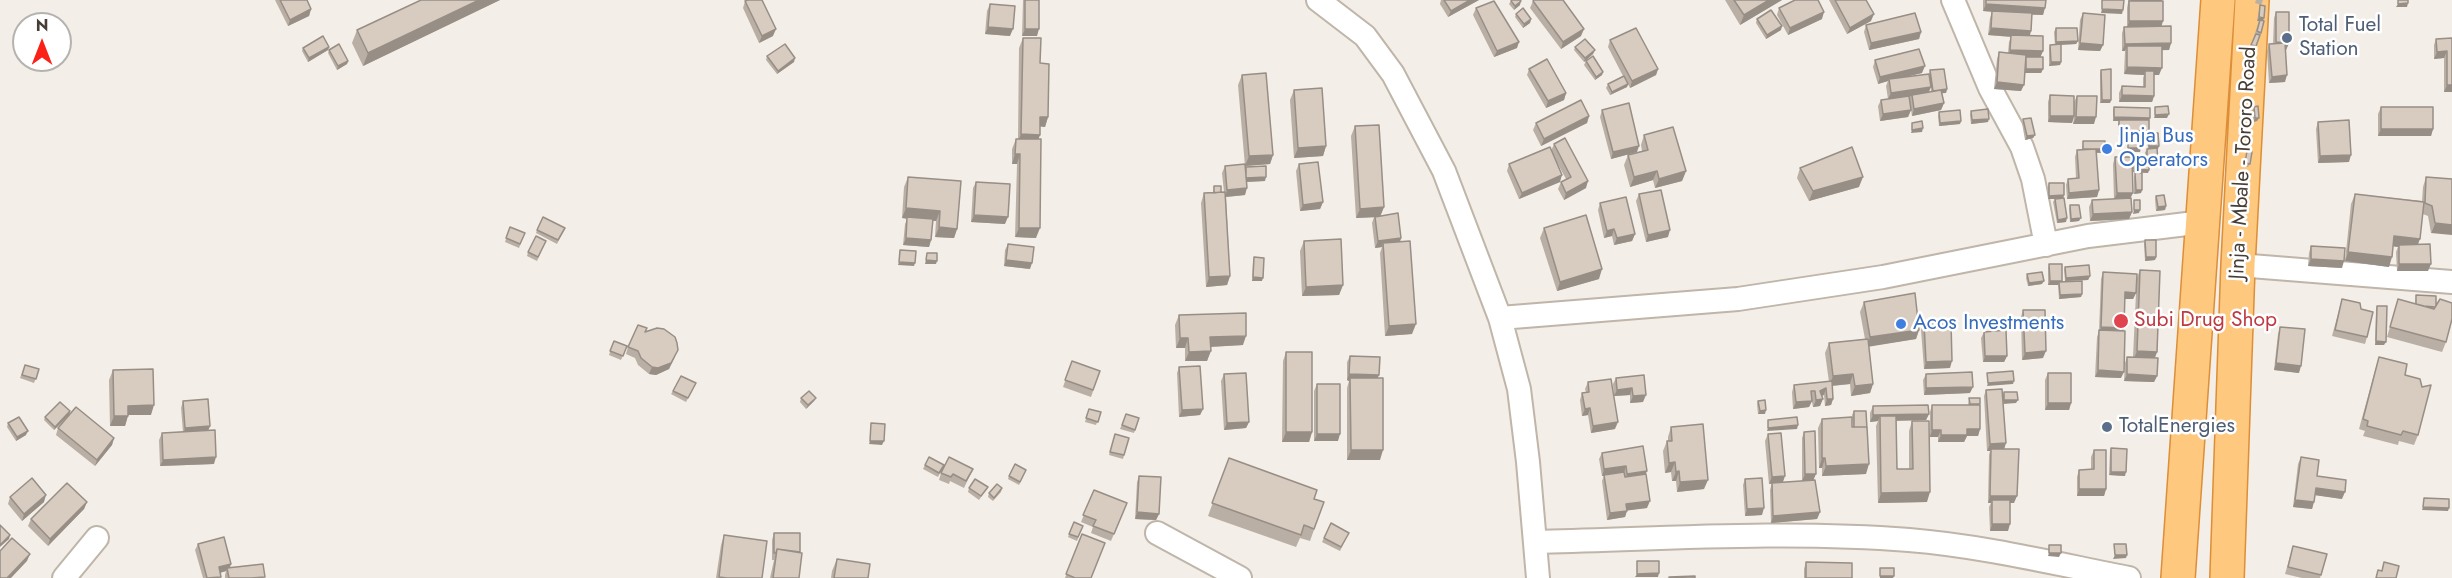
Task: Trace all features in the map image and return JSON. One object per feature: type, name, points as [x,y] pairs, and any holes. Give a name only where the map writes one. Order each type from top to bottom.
[{"type":"highway","name":"Jinja - Mbale - Tororo Road","points":[[2178,578],[2218,0]]},
{"type":"highway","name":"Jinja - Mbale - Tororo Road","points":[[2227,578],[2238,265],[2252,0]]},
{"type":"street","points":[[1318,0],[1365,36],[1394,74],[1444,171],[1500,318],[1519,389],[1538,578]]},
{"type":"street","points":[[1953,0],[1990,88],[2022,147],[2033,179],[2046,244]]},
{"type":"street","points":[[1500,318],[1738,298],[1882,277],[2088,236],[2203,222]]},
{"type":"street","points":[[2238,265],[2452,282]]},
{"type":"street","points":[[1157,533],[1240,578]]},
{"type":"street","points":[[1536,542],[1772,536],[1907,540],[1947,544],[2129,578]]},
{"type":"street","points":[[64,578],[97,538]]},
{"type":"building","points":[[280,0],[307,0],[311,9],[290,20]]},
{"type":"building","points":[[421,0],[479,0],[368,53],[357,30]]},
{"type":"building","points":[[762,0],[776,29],[762,36],[745,1]]},
{"type":"building","points":[[1025,0],[1039,0],[1039,29],[1025,29]]},
{"type":"building","points":[[1444,0],[1470,0],[1451,11]]},
{"type":"building","points":[[1512,0],[1520,0],[1521,1],[1515,6]]},
{"type":"building","points":[[1534,0],[1563,0],[1584,29],[1563,42]]},
{"type":"building","points":[[1734,0],[1769,0],[1744,15]]},
{"type":"building","points":[[1795,0],[1818,0],[1824,12],[1790,28],[1779,8]]},
{"type":"building","points":[[1835,0],[1866,0],[1874,14],[1850,28]]},
{"type":"building","points":[[1986,0],[2046,0],[2045,8],[1986,4]]},
{"type":"building","points":[[2102,0],[2124,0],[2123,10],[2102,9]]},
{"type":"building","points":[[2398,0],[2408,0],[2408,3],[2398,4]]},
{"type":"building","points":[[1494,1],[1519,42],[1497,51],[1476,8]]},
{"type":"building","points":[[2129,1],[2163,1],[2163,21],[2129,21]]},
{"type":"building","points":[[990,4],[1015,6],[1013,29],[988,27]]},
{"type":"building","points":[[2260,5],[2265,6],[2264,18],[2259,17]]},
{"type":"building","points":[[1523,8],[1531,19],[1524,24],[1516,14]]},
{"type":"building","points":[[1771,10],[1782,26],[1767,35],[1757,19]]},
{"type":"building","points":[[1992,11],[2032,13],[2031,31],[1991,28]]},
{"type":"building","points":[[2276,12],[2289,12],[2289,43],[2276,42]]},
{"type":"building","points":[[1915,13],[1921,32],[1871,43],[1866,25]]},
{"type":"building","points":[[2083,13],[2105,15],[2103,45],[2080,43]]},
{"type":"building","points":[[2260,20],[2264,21],[2261,33],[2257,31]]},
{"type":"building","points":[[2171,26],[2171,43],[2125,44],[2124,27]]},
{"type":"building","points":[[1636,28],[1658,69],[1632,81],[1610,40]]},
{"type":"building","points":[[2056,28],[2077,28],[2078,41],[2056,42]]},
{"type":"building","points":[[2256,34],[2260,35],[2256,46],[2251,45]]},
{"type":"building","points":[[2011,35],[2043,36],[2043,51],[2010,50]]},
{"type":"building","points":[[323,36],[329,47],[309,58],[303,48]]},
{"type":"building","points":[[1023,38],[1041,38],[1040,63],[1049,64],[1048,117],[1040,117],[1040,135],[1021,134]]},
{"type":"building","points":[[2452,38],[2452,85],[2447,85],[2447,51],[2437,52],[2436,39]]},
{"type":"building","points":[[1585,39],[1595,50],[1585,58],[1575,47]]},
{"type":"building","points":[[2285,43],[2287,75],[2272,77],[2269,44]]},
{"type":"building","points":[[339,44],[348,61],[338,66],[329,50]]},
{"type":"building","points":[[785,44],[795,58],[778,71],[767,56]]},
{"type":"building","points":[[2061,44],[2061,62],[2051,62],[2050,45]]},
{"type":"building","points":[[2127,46],[2162,46],[2162,68],[2127,67]]},
{"type":"building","points":[[1919,49],[1925,66],[1880,77],[1875,60]]},
{"type":"building","points":[[1999,52],[2026,55],[2024,85],[1997,82]]},
{"type":"building","points":[[1593,56],[1603,72],[1596,77],[1586,61]]},
{"type":"building","points":[[2026,57],[2043,57],[2043,69],[2026,69]]},
{"type":"building","points":[[1547,59],[1566,93],[1548,101],[1529,69]]},
{"type":"building","points":[[1944,69],[1947,89],[1933,91],[1930,70]]},
{"type":"building","points":[[2111,69],[2111,100],[2102,100],[2101,70]]},
{"type":"building","points":[[2145,71],[2154,71],[2154,96],[2122,95],[2122,86],[2145,87]]},
{"type":"building","points":[[1266,73],[1273,155],[1249,156],[1242,75]]},
{"type":"building","points":[[1929,74],[1931,87],[1891,93],[1889,79]]},
{"type":"building","points":[[1624,76],[1628,84],[1612,92],[1608,84]]},
{"type":"building","points":[[1322,88],[1326,146],[1298,148],[1294,90]]},
{"type":"building","points":[[1941,90],[1944,103],[1914,109],[1912,95]]},
{"type":"building","points":[[2050,95],[2074,96],[2074,116],[2050,116]]},
{"type":"building","points":[[1909,96],[1911,110],[1883,114],[1881,100]]},
{"type":"building","points":[[2077,96],[2097,96],[2096,117],[2076,117]]},
{"type":"building","points":[[1581,100],[1589,116],[1544,139],[1536,123]]},
{"type":"building","points":[[1629,103],[1639,146],[1613,152],[1602,110]]},
{"type":"building","points":[[2168,106],[2169,114],[2155,115],[2155,107]]},
{"type":"building","points":[[2258,106],[2259,118],[2255,118],[2254,107]]},
{"type":"building","points":[[2114,107],[2150,108],[2150,118],[2114,117]]},
{"type":"building","points":[[2381,107],[2433,107],[2433,129],[2381,129]]},
{"type":"building","points":[[1988,109],[1989,119],[1972,120],[1971,111]]},
{"type":"building","points":[[1960,110],[1961,121],[1940,123],[1939,112]]},
{"type":"building","points":[[2031,118],[2035,135],[2027,136],[2023,119]]},
{"type":"building","points":[[2119,120],[2149,120],[2149,131],[2119,131]]},
{"type":"building","points":[[2349,120],[2351,155],[2320,156],[2318,122]]},
{"type":"building","points":[[1922,121],[1923,128],[1912,130],[1912,123]]},
{"type":"building","points":[[1379,125],[1384,207],[1360,209],[1355,126]]},
{"type":"building","points":[[1673,127],[1686,171],[1659,179],[1657,171],[1634,177],[1628,155],[1648,150],[1644,135]]},
{"type":"building","points":[[2149,133],[2158,133],[2159,146],[2149,146]]},
{"type":"building","points":[[1565,138],[1588,181],[1566,193],[1561,182],[1571,177],[1554,144]]},
{"type":"building","points":[[1016,139],[1041,139],[1040,228],[1019,228],[1020,154],[1015,154]]},
{"type":"building","points":[[2083,141],[2105,141],[2105,149],[2083,149]]},
{"type":"building","points":[[2128,142],[2141,142],[2141,148],[2128,148]]},
{"type":"building","points":[[1550,147],[1562,175],[1522,193],[1509,164]]},
{"type":"building","points":[[1852,147],[1863,177],[1813,191],[1800,168]]},
{"type":"building","points":[[2157,148],[2158,161],[2147,162],[2147,149]]},
{"type":"building","points":[[2096,149],[2099,190],[2069,193],[2068,179],[2079,178],[2077,150]]},
{"type":"building","points":[[2247,151],[2252,152],[2250,164],[2245,163]]},
{"type":"building","points":[[2115,157],[2132,157],[2133,193],[2117,193]]},
{"type":"building","points":[[1318,162],[1323,202],[1303,205],[1299,164]]},
{"type":"building","points":[[2134,162],[2149,163],[2149,170],[2134,169]]},
{"type":"building","points":[[1245,164],[1247,188],[1227,190],[1225,166]]},
{"type":"building","points":[[1266,166],[1266,177],[1246,178],[1246,167]]},
{"type":"building","points":[[2135,173],[2142,173],[2142,190],[2136,190]]},
{"type":"building","points":[[908,177],[961,181],[957,229],[939,227],[940,211],[906,208]]},
{"type":"building","points":[[2426,177],[2452,179],[2452,225],[2435,223],[2432,206],[2425,203]]},
{"type":"building","points":[[976,182],[1010,184],[1008,217],[974,215]]},
{"type":"building","points":[[2049,183],[2064,183],[2064,195],[2049,196]]},
{"type":"building","points":[[1214,186],[1221,186],[1221,192],[1214,193]]},
{"type":"building","points":[[1661,190],[1670,230],[1648,235],[1639,194]]},
{"type":"building","points":[[1225,192],[1230,276],[1209,277],[1204,193]]},
{"type":"building","points":[[2355,194],[2424,202],[2420,239],[2394,236],[2392,257],[2348,252]]},
{"type":"building","points":[[2164,195],[2166,206],[2158,207],[2156,196]]},
{"type":"building","points":[[1626,197],[1635,234],[1617,238],[1614,229],[1607,231],[1600,203]]},
{"type":"building","points":[[2064,198],[2067,218],[2058,220],[2055,199]]},
{"type":"building","points":[[2131,198],[2132,212],[2093,214],[2092,200]]},
{"type":"building","points":[[2134,200],[2140,200],[2140,210],[2134,210]]},
{"type":"building","points":[[2070,205],[2079,205],[2081,218],[2071,219]]},
{"type":"building","points":[[1398,213],[1401,238],[1378,241],[1375,217]]},
{"type":"building","points":[[1586,215],[1602,269],[1560,282],[1544,228]]},
{"type":"building","points":[[543,217],[565,228],[558,240],[537,230]]},
{"type":"building","points":[[907,217],[933,219],[931,240],[906,238]]},
{"type":"building","points":[[510,227],[525,233],[520,244],[506,238]]},
{"type":"building","points":[[536,236],[546,241],[538,257],[528,252]]},
{"type":"building","points":[[1341,239],[1343,285],[1306,287],[1304,241]]},
{"type":"building","points":[[2145,240],[2156,240],[2156,257],[2146,257]]},
{"type":"building","points":[[1410,241],[1416,324],[1389,326],[1383,243]]},
{"type":"building","points":[[1008,244],[1034,247],[1032,263],[1006,260]]},
{"type":"building","points":[[2430,244],[2431,264],[2399,264],[2399,245]]},
{"type":"building","points":[[2311,246],[2345,248],[2344,261],[2311,259]]},
{"type":"building","points":[[900,250],[916,251],[915,263],[899,262]]},
{"type":"building","points":[[927,253],[937,253],[937,261],[926,260]]},
{"type":"building","points":[[1254,257],[1264,258],[1263,278],[1253,277]]},
{"type":"building","points":[[2049,264],[2062,264],[2062,281],[2050,281]]},
{"type":"building","points":[[2089,265],[2090,276],[2066,278],[2065,267]]},
{"type":"building","points":[[2140,270],[2160,271],[2157,352],[2137,351]]},
{"type":"building","points":[[2042,272],[2044,281],[2029,283],[2027,274]]},
{"type":"building","points":[[2103,272],[2137,274],[2136,293],[2125,292],[2124,328],[2101,327]]},
{"type":"building","points":[[2082,281],[2082,294],[2060,295],[2059,282]]},
{"type":"building","points":[[1915,293],[1919,330],[1870,337],[1864,302]]},
{"type":"building","points":[[2416,295],[2436,296],[2436,306],[2416,304]]},
{"type":"building","points":[[2342,299],[2360,303],[2361,309],[2373,312],[2367,337],[2335,330]]},
{"type":"building","points":[[2398,299],[2434,309],[2440,299],[2452,303],[2452,319],[2446,342],[2390,327]]},
{"type":"building","points":[[2377,306],[2387,306],[2386,342],[2376,341]]},
{"type":"building","points":[[2023,310],[2045,310],[2046,351],[2025,353]]},
{"type":"building","points":[[1246,313],[1246,336],[1210,337],[1211,351],[1189,352],[1188,338],[1180,338],[1179,315]]},
{"type":"building","points":[[1951,322],[1952,361],[1926,362],[1924,323]]},
{"type":"building","points":[[638,325],[647,328],[645,332],[657,328],[664,329],[675,337],[678,350],[671,363],[658,368],[652,367],[641,358],[638,351],[628,347]]},
{"type":"building","points":[[2280,327],[2305,329],[2301,366],[2276,363]]},
{"type":"building","points":[[2006,330],[2007,356],[1985,356],[1984,332]]},
{"type":"building","points":[[2099,330],[2125,331],[2124,372],[2098,370]]},
{"type":"building","points":[[1868,339],[1873,384],[1855,386],[1853,374],[1833,376],[1829,343]]},
{"type":"building","points":[[614,341],[627,346],[623,356],[610,351]]},
{"type":"building","points":[[1286,352],[1312,352],[1312,432],[1286,432]]},
{"type":"building","points":[[1350,356],[1380,357],[1379,375],[1349,374]]},
{"type":"building","points":[[2127,357],[2158,358],[2157,376],[2127,374]]},
{"type":"building","points":[[2379,357],[2407,364],[2405,375],[2420,379],[2422,387],[2431,385],[2418,435],[2403,431],[2401,435],[2367,426],[2368,421],[2363,419]]},
{"type":"building","points":[[1072,361],[1100,371],[1093,390],[1065,380]]},
{"type":"building","points":[[25,365],[39,369],[36,379],[22,375]]},
{"type":"building","points":[[1200,366],[1203,409],[1182,410],[1179,367]]},
{"type":"building","points":[[153,369],[154,405],[128,406],[128,416],[114,416],[113,370]]},
{"type":"building","points":[[2013,371],[2014,381],[1988,383],[1987,373]]},
{"type":"building","points":[[1972,372],[1973,387],[1926,388],[1926,374]]},
{"type":"building","points":[[1246,373],[1249,422],[1227,423],[1224,374]]},
{"type":"building","points":[[2048,373],[2071,373],[2071,403],[2048,403]]},
{"type":"building","points":[[1644,375],[1646,395],[1633,396],[1632,388],[1617,390],[1616,378]]},
{"type":"building","points":[[681,376],[696,383],[688,398],[673,391]]},
{"type":"building","points":[[1350,378],[1383,378],[1383,450],[1351,450]]},
{"type":"building","points":[[1611,379],[1618,422],[1593,426],[1590,408],[1585,409],[1582,393],[1589,392],[1588,382]]},
{"type":"building","points":[[1832,381],[1833,399],[1827,399],[1826,388],[1820,391],[1823,399],[1816,400],[1815,391],[1811,391],[1812,401],[1796,402],[1794,385]]},
{"type":"building","points":[[1317,384],[1340,384],[1340,434],[1317,434]]},
{"type":"building","points":[[2002,389],[2006,443],[1990,444],[1986,390]]},
{"type":"building","points":[[809,391],[816,398],[808,405],[801,398]]},
{"type":"building","points":[[2004,392],[2017,392],[2018,400],[2004,400]]},
{"type":"building","points":[[1969,398],[1980,398],[1980,404],[1970,404]]},
{"type":"building","points":[[208,399],[210,426],[185,428],[183,401]]},
{"type":"building","points":[[1765,400],[1766,410],[1760,411],[1758,401]]},
{"type":"building","points":[[60,402],[70,411],[55,427],[45,417]]},
{"type":"building","points":[[1928,405],[1929,414],[1873,415],[1873,406]]},
{"type":"building","points":[[1932,405],[1980,405],[1980,429],[1967,429],[1967,435],[1941,435],[1941,430],[1932,430]]},
{"type":"building","points":[[76,407],[114,438],[97,460],[58,428]]},
{"type":"building","points":[[1089,409],[1101,412],[1098,422],[1086,418]]},
{"type":"building","points":[[1854,411],[1866,411],[1867,427],[1854,427]]},
{"type":"building","points":[[1126,414],[1139,418],[1135,430],[1122,425]]},
{"type":"building","points":[[1880,416],[1896,416],[1897,469],[1913,469],[1912,421],[1929,421],[1930,492],[1881,493]]},
{"type":"building","points":[[19,417],[28,431],[17,437],[8,423]]},
{"type":"building","points":[[1797,417],[1798,425],[1768,428],[1768,420]]},
{"type":"building","points":[[1852,417],[1852,427],[1867,427],[1869,464],[1826,466],[1825,458],[1822,458],[1822,419]]},
{"type":"building","points":[[871,423],[885,424],[884,441],[870,441]]},
{"type":"building","points":[[1703,424],[1708,480],[1680,482],[1675,462],[1669,463],[1667,441],[1672,441],[1671,427]]},
{"type":"building","points":[[215,430],[216,457],[163,460],[162,433]]},
{"type":"building","points":[[1815,431],[1816,474],[1805,474],[1804,432]]},
{"type":"building","points":[[1781,433],[1785,476],[1772,477],[1768,434]]},
{"type":"building","points":[[1115,434],[1129,438],[1124,455],[1110,452]]},
{"type":"building","points":[[1643,446],[1647,471],[1627,474],[1626,466],[1604,469],[1602,453]]},
{"type":"building","points":[[2111,448],[2127,449],[2126,472],[2111,472]]},
{"type":"building","points":[[1991,449],[2019,449],[2017,496],[1990,496]]},
{"type":"building","points":[[2094,450],[2106,450],[2106,489],[2079,489],[2079,470],[2094,469]]},
{"type":"building","points":[[929,457],[944,465],[939,473],[925,465]]},
{"type":"building","points":[[949,457],[973,469],[966,481],[953,474],[951,477],[941,473]]},
{"type":"building","points":[[2301,457],[2319,460],[2317,476],[2346,480],[2345,492],[2316,488],[2314,502],[2295,500]]},
{"type":"building","points":[[1229,458],[1317,490],[1314,499],[1324,502],[1314,529],[1304,525],[1301,535],[1212,503]]},
{"type":"building","points":[[1015,464],[1026,470],[1020,482],[1009,476]]},
{"type":"building","points":[[1624,472],[1625,477],[1646,474],[1650,501],[1626,504],[1627,511],[1610,513],[1604,475]]},
{"type":"building","points":[[1139,476],[1161,477],[1159,514],[1137,512]]},
{"type":"building","points":[[32,478],[46,495],[24,514],[10,497]]},
{"type":"building","points":[[1762,478],[1764,508],[1747,509],[1745,479]]},
{"type":"building","points":[[975,479],[988,487],[981,496],[969,488]]},
{"type":"building","points":[[1815,480],[1820,512],[1773,516],[1772,483]]},
{"type":"building","points":[[67,483],[87,502],[50,539],[31,519]]},
{"type":"building","points":[[997,484],[1002,488],[994,498],[989,493]]},
{"type":"building","points":[[1094,490],[1127,503],[1114,534],[1093,526],[1096,520],[1083,515]]},
{"type":"building","points":[[2424,498],[2449,499],[2449,508],[2423,507]]},
{"type":"building","points":[[1992,500],[2010,500],[2010,524],[1992,524]]},
{"type":"building","points":[[1074,522],[1083,526],[1078,537],[1069,534]]},
{"type":"building","points":[[1331,523],[1349,533],[1341,547],[1324,538]]},
{"type":"building","points":[[0,525],[10,535],[0,545]]},
{"type":"building","points":[[774,533],[800,533],[800,552],[777,549],[774,553]]},
{"type":"building","points":[[1082,534],[1105,543],[1091,578],[1075,578],[1066,574]]},
{"type":"building","points":[[724,535],[767,541],[762,578],[719,577]]},
{"type":"building","points":[[224,537],[231,564],[219,567],[221,577],[207,578],[198,544]]},
{"type":"building","points":[[12,538],[30,554],[7,578],[0,578],[0,551]]},
{"type":"building","points":[[2114,544],[2126,544],[2127,555],[2115,555]]},
{"type":"building","points":[[2049,545],[2061,545],[2061,553],[2049,553]]},
{"type":"building","points":[[2293,546],[2327,554],[2321,575],[2288,567]]},
{"type":"building","points":[[777,549],[802,553],[799,578],[773,578]]},
{"type":"building","points":[[837,559],[870,564],[868,578],[834,578]]},
{"type":"building","points":[[1637,561],[1659,561],[1659,573],[1637,574]]},
{"type":"building","points":[[1806,562],[1852,563],[1852,578],[1806,578]]},
{"type":"building","points":[[2384,562],[2399,566],[2396,578],[2376,578],[2378,570],[2382,571]]},
{"type":"building","points":[[263,564],[265,577],[229,578],[227,568]]},
{"type":"building","points":[[1880,568],[1894,568],[1894,576],[1880,576]]},
{"type":"building","points":[[1695,576],[1695,578],[1669,578],[1669,577]]},
{"type":"place","name":"Total Fuel Station","points":[[2287,38]]},
{"type":"place","name":"Jinja Bus Operators","points":[[2107,149]]},
{"type":"place","name":"Subi Drug Shop","points":[[2121,321]]},
{"type":"place","name":"Acos Investments","points":[[1901,324]]},
{"type":"place","name":"TotalEnergies","points":[[2107,427]]}]
